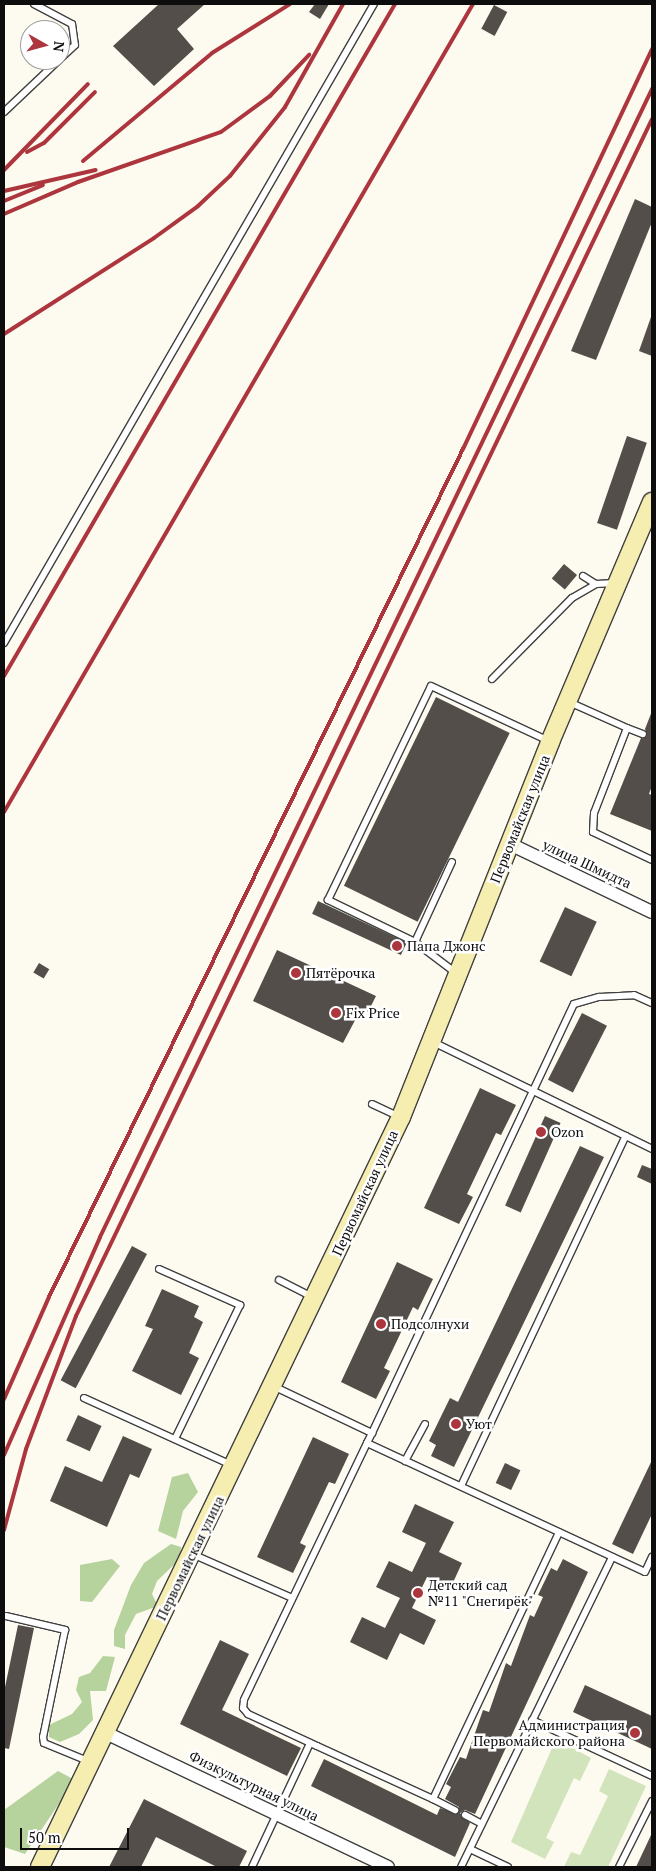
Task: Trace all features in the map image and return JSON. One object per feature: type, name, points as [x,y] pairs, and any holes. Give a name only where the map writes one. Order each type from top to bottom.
[{"type":"main road","name":"Первомайская улица","points":[[40,1867],[92,1763],[191,1553],[236,1466],[272,1386],[316,1298],[401,1117],[456,973],[550,742],[569,702],[652,502]]},
{"type":"street","name":"улица Шмидта","points":[[510,844],[652,912]]},
{"type":"street","name":"Физкультурная улица","points":[[106,1733],[388,1867]]},
{"type":"lane","points":[[34,4],[64,20]]},
{"type":"lane","points":[[4,643],[374,4]]},
{"type":"lane","points":[[70,23],[72,24],[75,44],[70,49]]},
{"type":"lane","points":[[4,112],[48,70]]},
{"type":"lane","points":[[584,576],[596,584]]},
{"type":"lane","points":[[492,679],[572,598],[596,584],[619,583]]},
{"type":"lane","points":[[456,973],[415,942],[328,900],[431,686],[550,742]]},
{"type":"lane","points":[[569,702],[643,734]]},
{"type":"lane","points":[[627,728],[594,814],[593,832],[652,860]]},
{"type":"lane","points":[[415,942],[452,862]]},
{"type":"lane","points":[[455,1810],[248,1714],[243,1708],[292,1598],[372,1433],[574,1004],[599,997],[634,995],[652,1003]]},
{"type":"lane","points":[[430,1040],[652,1149]]},
{"type":"lane","points":[[372,1104],[401,1117]]},
{"type":"lane","points":[[461,1486],[626,1136]]},
{"type":"lane","points":[[159,1269],[240,1305],[175,1439]]},
{"type":"lane","points":[[279,1280],[316,1298]]},
{"type":"lane","points":[[272,1386],[372,1433]]},
{"type":"lane","points":[[84,1398],[236,1466]]},
{"type":"lane","points":[[405,1460],[425,1424]]},
{"type":"lane","points":[[367,1443],[645,1572],[652,1557]]},
{"type":"lane","points":[[433,1799],[559,1532]]},
{"type":"lane","points":[[191,1553],[292,1598]]},
{"type":"lane","points":[[461,1867],[612,1557]]},
{"type":"lane","points":[[6,1616],[65,1630],[43,1737],[44,1742],[92,1763]]},
{"type":"lane","points":[[532,1720],[652,1776]]},
{"type":"lane","points":[[252,1867],[278,1815],[310,1743]]},
{"type":"lane","points":[[620,1867],[652,1801]]},
{"type":"lane","points":[[465,1815],[482,1824]]},
{"type":"lane","points":[[470,1849],[508,1867]]},
{"type":"green space","points":[[188,1473],[198,1492],[183,1511],[176,1539],[158,1531],[172,1477]]},
{"type":"green space","points":[[171,1544],[181,1547],[180,1559],[157,1581],[152,1594],[158,1606],[136,1614],[125,1635],[125,1649],[114,1646],[114,1630],[131,1585],[144,1563]]},
{"type":"green space","points":[[112,1559],[120,1566],[92,1602],[80,1601],[80,1565]]},
{"type":"green space","points":[[103,1656],[115,1657],[106,1691],[90,1691],[93,1720],[79,1734],[60,1742],[49,1737],[49,1725],[72,1714],[82,1702],[76,1690],[79,1677],[90,1673]]},
{"type":"green space","points":[[556,1739],[591,1758],[580,1781],[574,1778],[546,1838],[554,1842],[545,1859],[511,1842]]},
{"type":"green space","points":[[609,1769],[646,1786],[608,1867],[564,1867],[571,1852],[580,1855],[608,1796],[599,1791]]},
{"type":"green space","points":[[58,1771],[75,1780],[25,1854],[4,1847],[4,1810]]},
{"type":"building","points":[[159,4],[205,4],[177,29],[194,49],[154,86],[113,46]]},
{"type":"building","points":[[315,4],[329,4],[320,19],[309,12]]},
{"type":"building","points":[[494,5],[507,12],[495,36],[481,29]]},
{"type":"building","points":[[635,199],[652,207],[652,222],[596,360],[571,351]]},
{"type":"building","points":[[652,318],[652,356],[639,351]]},
{"type":"building","points":[[627,436],[647,443],[617,530],[597,523]]},
{"type":"building","points":[[564,564],[577,575],[565,589],[552,579]]},
{"type":"building","points":[[436,697],[510,733],[418,922],[344,886]]},
{"type":"building","points":[[652,711],[652,786],[649,794],[652,795],[652,831],[610,814],[641,738],[647,736],[645,729]]},
{"type":"building","points":[[318,901],[407,942],[401,955],[312,914]]},
{"type":"building","points":[[565,907],[597,922],[571,976],[540,961]]},
{"type":"building","name":"Пятёрочка","points":[[277,950],[376,996],[368,1012],[361,1009],[343,1043],[253,1001]]},
{"type":"building","points":[[39,963],[49,969],[44,979],[33,972]]},
{"type":"building","points":[[582,1013],[607,1026],[573,1093],[548,1080]]},
{"type":"building","points":[[480,1088],[516,1105],[501,1135],[496,1133],[467,1194],[473,1197],[459,1224],[424,1208]]},
{"type":"building","points":[[545,1116],[561,1123],[521,1212],[505,1206]]},
{"type":"building","points":[[580,1146],[604,1157],[454,1467],[431,1456],[436,1445],[429,1441],[450,1398],[458,1402]]},
{"type":"building","points":[[642,1165],[652,1169],[652,1184],[637,1177]]},
{"type":"building","points":[[132,1246],[147,1254],[76,1388],[61,1380]]},
{"type":"building","points":[[397,1262],[433,1279],[418,1310],[413,1307],[384,1368],[390,1371],[376,1399],[341,1382]]},
{"type":"building","points":[[162,1289],[199,1306],[194,1317],[203,1322],[189,1353],[199,1358],[181,1395],[132,1371],[153,1329],[145,1326]]},
{"type":"building","points":[[78,1415],[102,1426],[90,1451],[66,1440]]},
{"type":"building","points":[[123,1436],[152,1449],[139,1478],[130,1474],[107,1527],[50,1501],[65,1466],[102,1482]]},
{"type":"building","points":[[313,1437],[349,1454],[335,1484],[329,1482],[300,1543],[306,1546],[293,1573],[257,1557]]},
{"type":"building","points":[[652,1460],[652,1514],[633,1554],[612,1544]]},
{"type":"building","points":[[505,1463],[520,1470],[511,1490],[496,1483]]},
{"type":"building","points":[[415,1504],[454,1522],[439,1552],[462,1563],[450,1589],[427,1577],[412,1608],[436,1620],[424,1645],[400,1633],[387,1660],[350,1642],[362,1617],[385,1628],[400,1598],[376,1587],[389,1561],[412,1572],[426,1543],[402,1532]]},
{"type":"building","points":[[563,1559],[588,1572],[475,1814],[465,1810],[460,1813],[470,1823],[455,1857],[311,1786],[324,1759],[437,1815],[440,1808],[458,1814],[459,1807],[445,1799],[451,1787],[446,1784],[460,1757],[466,1759],[483,1710],[489,1712],[506,1663],[511,1666],[530,1615],[534,1617],[543,1597],[538,1595],[551,1568],[557,1571]]},
{"type":"building","points":[[18,1625],[34,1628],[9,1749],[4,1748],[4,1692]]},
{"type":"building","points":[[220,1640],[249,1654],[222,1710],[301,1748],[287,1776],[180,1724]]},
{"type":"building","name":"Администрация Первомайского района","points":[[585,1685],[652,1716],[652,1749],[573,1712]]},
{"type":"building","points":[[144,1799],[247,1851],[239,1867],[217,1867],[156,1837],[141,1867],[109,1867]]},
{"type":"building","points":[[652,1833],[652,1867],[636,1867]]},
{"type":"railway","points":[[83,161],[212,53],[290,4]]},
{"type":"railway","points":[[4,334],[154,238],[198,206],[230,176],[285,107],[343,4]]},
{"type":"railway","points":[[4,676],[395,4]]},
{"type":"railway","points":[[4,812],[473,4]]},
{"type":"railway","points":[[4,1399],[49,1297],[463,449],[652,49]]},
{"type":"railway","points":[[4,214],[78,182],[221,132],[270,96],[309,55]]},
{"type":"railway","points":[[4,170],[88,84]]},
{"type":"railway","points":[[4,1455],[100,1237],[652,89]]},
{"type":"railway","points":[[27,152],[44,143],[95,92]]},
{"type":"railway","points":[[4,1530],[26,1449],[76,1316],[652,119]]},
{"type":"railway","points":[[4,191],[96,170]]},
{"type":"railway","points":[[4,201],[43,185]]},
{"type":"place","name":"Папа Джонс","points":[[397,946]]},
{"type":"place","name":"Пятёрочка","points":[[296,973]]},
{"type":"place","name":"Fix Price","points":[[336,1013]]},
{"type":"place","name":"Ozon","points":[[541,1132]]},
{"type":"place","name":"Подсолнухи","points":[[381,1324]]},
{"type":"place","name":"Уют","points":[[456,1424]]},
{"type":"place","name":"Детский сад №11 \"Снегирёк\"","points":[[418,1593]]},
{"type":"place","name":"Администрация Первомайского района","points":[[635,1733]]}]
